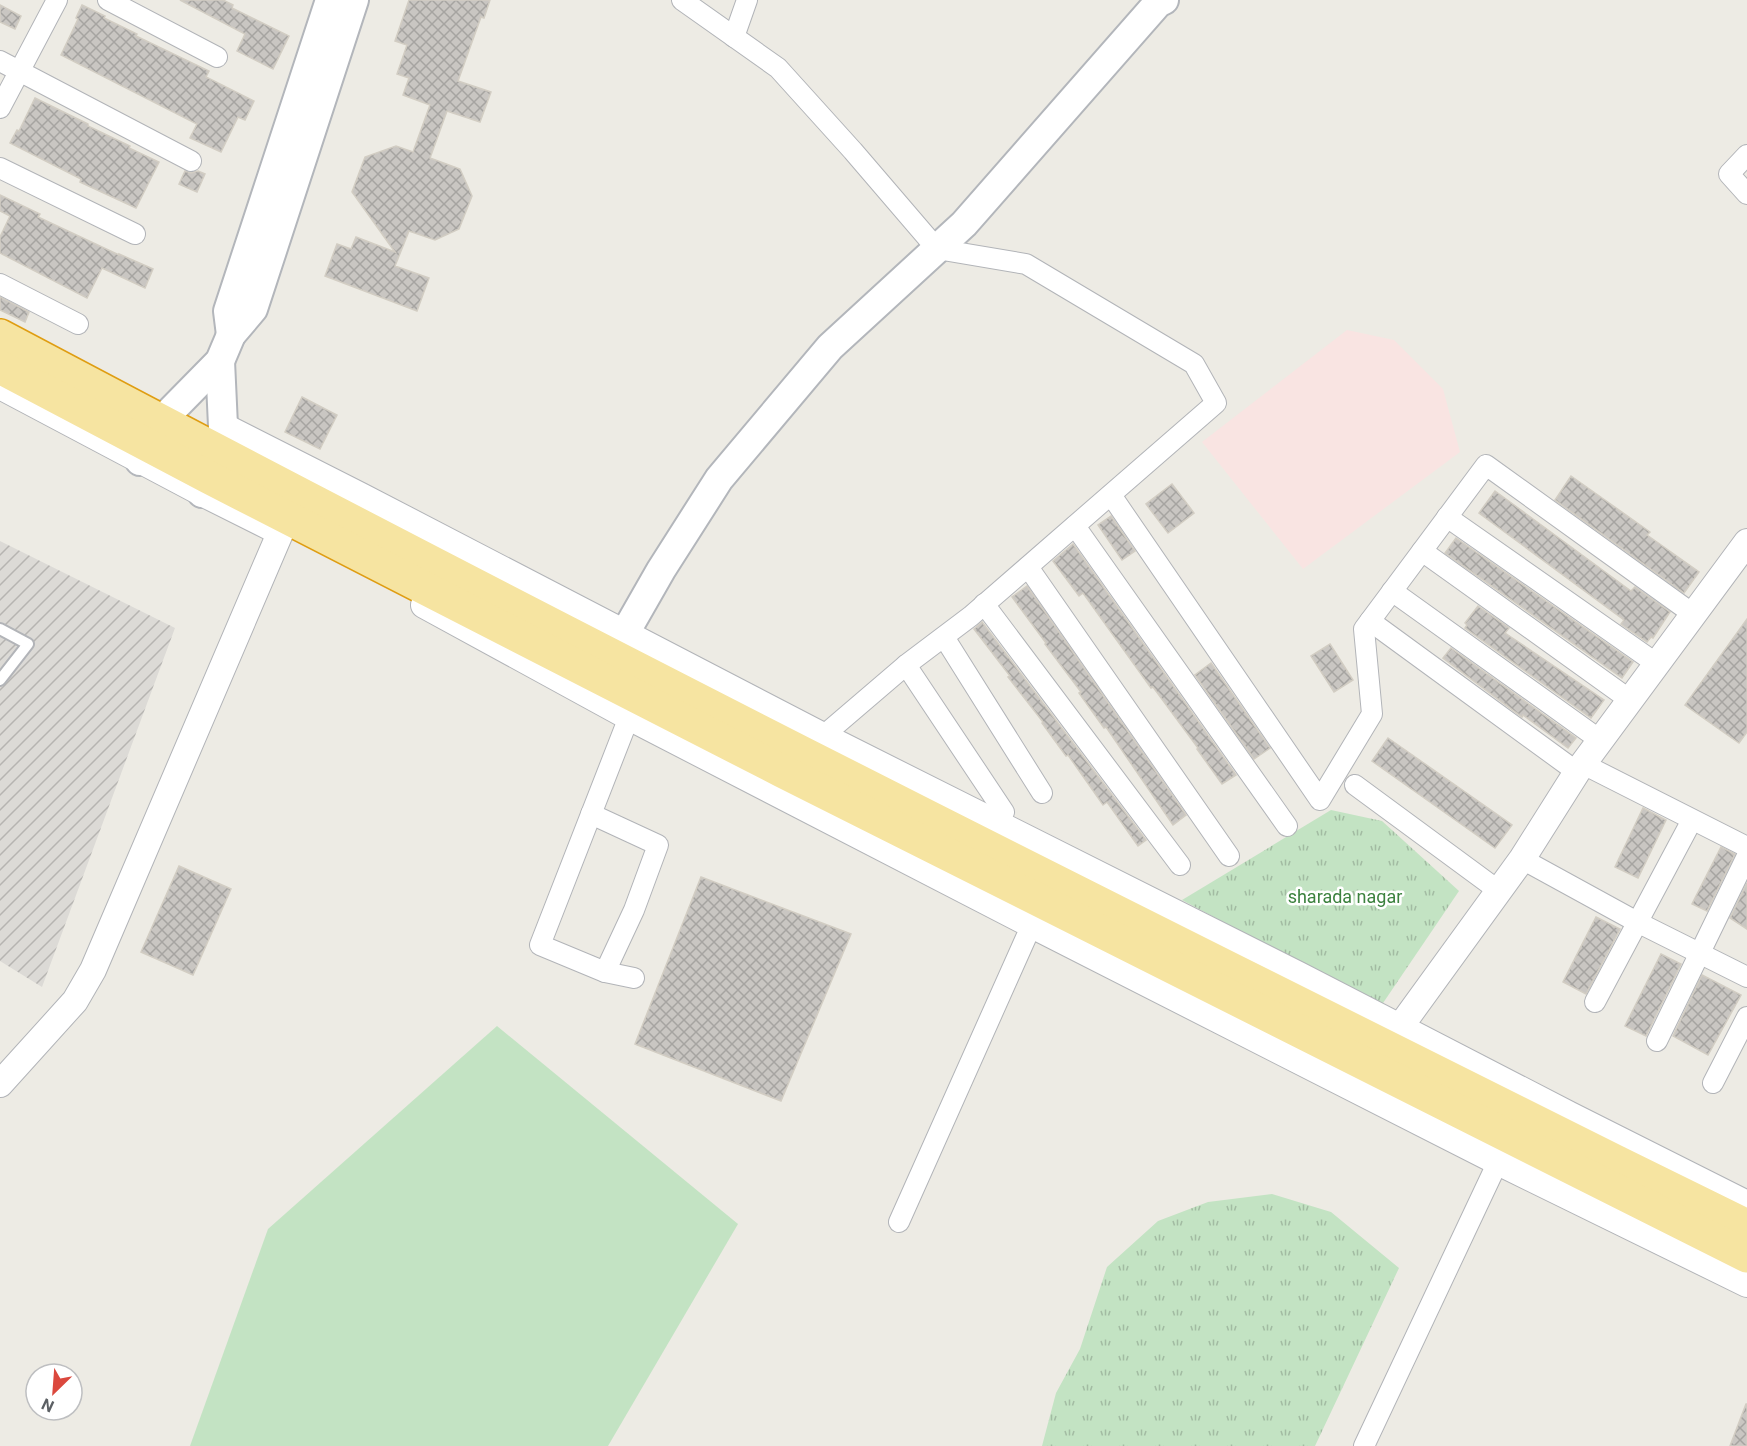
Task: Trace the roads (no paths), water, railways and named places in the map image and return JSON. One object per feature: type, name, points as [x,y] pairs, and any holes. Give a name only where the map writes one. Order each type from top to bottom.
[{"type":"highway","points":[[0,336],[155,434]]},
{"type":"highway","points":[[0,367],[155,434],[544,632],[1036,914],[1504,1150],[1747,1256]]},
{"type":"highway","points":[[214,463],[284,524],[374,570],[544,632]]},
{"type":"highway","points":[[578,650],[1564,1125],[1747,1226]]},
{"type":"main road","points":[[231,335],[228,311],[330,0]]},
{"type":"main road","points":[[155,434],[220,361],[231,335],[253,309],[354,0]]},
{"type":"main road","points":[[625,633],[661,570],[719,479],[830,347],[964,224],[1158,3],[1164,0]]},
{"type":"main road","points":[[214,463],[220,361]]},
{"type":"street","points":[[0,108],[57,0]]},
{"type":"street","points":[[108,0],[217,57]]},
{"type":"street","points":[[682,0],[778,69],[853,151],[937,249],[1026,264],[1194,364],[1216,403],[1028,567],[944,637],[906,665],[823,736]]},
{"type":"street","points":[[734,37],[747,0]]},
{"type":"street","points":[[0,61],[192,161]]},
{"type":"street","points":[[1747,155],[1729,174],[1747,194]]},
{"type":"street","points":[[0,168],[135,234]]},
{"type":"street","points":[[0,284],[78,324]]},
{"type":"street","points":[[0,322],[155,434]]},
{"type":"street","points":[[0,386],[155,434],[214,463]]},
{"type":"street","points":[[1111,495],[1320,800],[1372,714],[1364,629],[1486,465],[1693,614]]},
{"type":"street","points":[[1447,517],[1657,664]]},
{"type":"street","points":[[0,1084],[75,1000],[93,970],[284,524]]},
{"type":"street","points":[[1075,526],[1287,825]]},
{"type":"street","points":[[1400,1027],[1522,859],[1600,740],[1747,542]]},
{"type":"street","points":[[1422,551],[1630,700]]},
{"type":"street","points":[[1028,567],[1229,856]]},
{"type":"street","points":[[1392,591],[1600,740]]},
{"type":"street","points":[[984,604],[1180,865]]},
{"type":"street","points":[[1370,621],[1580,768],[1747,847]]},
{"type":"street","points":[[544,632],[578,650],[629,717],[1036,914],[899,1222]]},
{"type":"street","points":[[578,650],[625,633],[823,736],[1400,1027],[1564,1125],[1747,1204]]},
{"type":"street","points":[[944,637],[1042,793]]},
{"type":"street","points":[[906,665],[1004,812],[999,823]]},
{"type":"street","points":[[629,717],[540,945],[605,972],[634,978]]},
{"type":"street","points":[[1355,786],[1499,891]]},
{"type":"street","points":[[591,814],[658,845],[634,910],[605,972]]},
{"type":"street","points":[[1595,1002],[1692,820]]},
{"type":"street","points":[[1657,1041],[1747,856]]},
{"type":"street","points":[[1522,859],[1637,922],[1747,977]]},
{"type":"street","points":[[1713,1083],[1747,1017]]},
{"type":"street","points":[[1364,1446],[1504,1150],[1747,1284]]},
{"type":"lane","points":[[0,630],[28,644],[0,680]]},
{"type":"park label","name":"sharada nagar","points":[[1345,896]]}]
